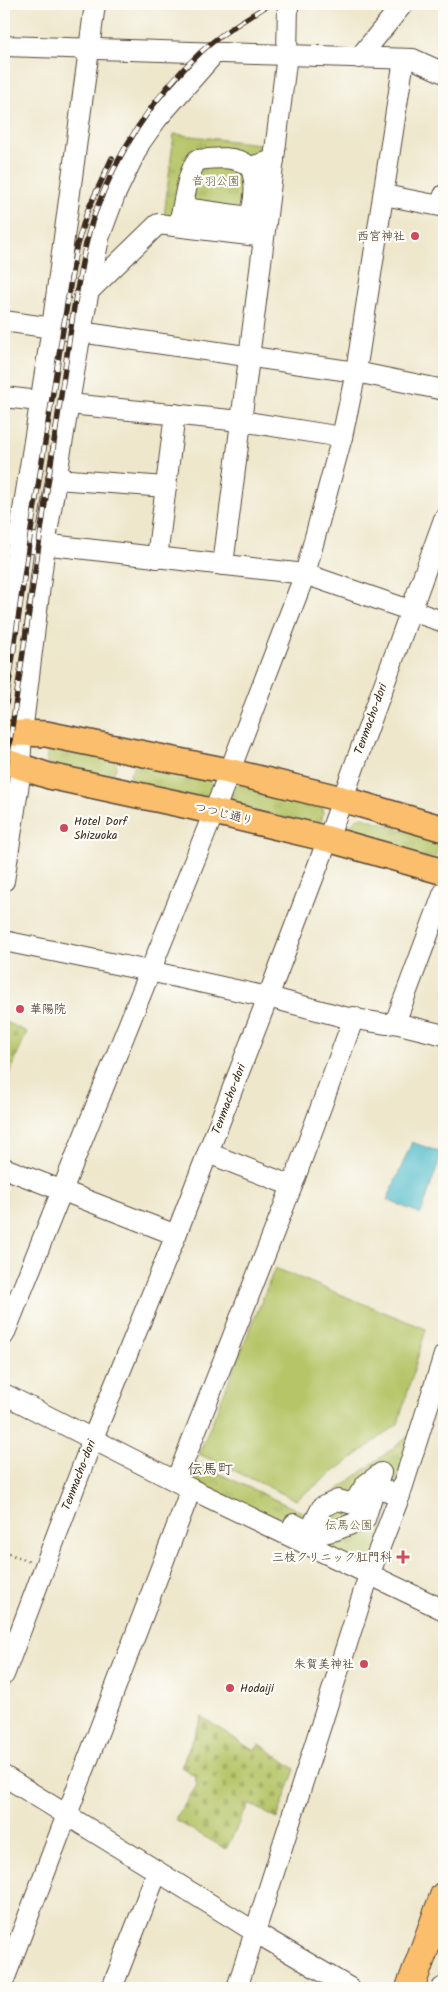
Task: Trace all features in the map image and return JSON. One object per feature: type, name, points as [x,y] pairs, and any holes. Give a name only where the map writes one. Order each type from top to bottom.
[{"type":"highway","points":[[410,1988],[437,1939],[444,1896]]},
{"type":"main road","points":[[13,733],[46,734],[228,771],[342,799],[444,829]]},
{"type":"main road","name":"つつじ通り","points":[[12,764],[49,776],[328,839],[444,871]]},
{"type":"street","points":[[4,649],[11,541],[52,328],[95,4]]},
{"type":"street","points":[[222,565],[249,356],[260,237],[274,160],[287,55],[288,4]]},
{"type":"street","points":[[359,58],[403,4]]},
{"type":"street","points":[[4,46],[412,59],[444,73]]},
{"type":"street","points":[[4,881],[13,733],[81,332],[99,238],[115,195],[140,143],[157,119],[215,53]]},
{"type":"street","points":[[4,1335],[214,812],[228,771],[305,574],[342,437],[356,372],[404,59]]},
{"type":"street","points":[[181,217],[188,179],[192,167],[197,160],[232,158],[243,161],[254,173],[252,210],[249,217]]},
{"type":"street","points":[[250,167],[274,160]]},
{"type":"street","points":[[384,195],[440,206],[444,195]]},
{"type":"street","points":[[88,292],[158,224],[181,217],[249,217]]},
{"type":"street","points":[[181,217],[260,237]]},
{"type":"street","points":[[249,217],[260,237]]},
{"type":"street","points":[[4,321],[356,372],[444,390]]},
{"type":"street","points":[[4,397],[39,401]]},
{"type":"street","points":[[69,404],[241,421],[342,437]]},
{"type":"street","points":[[157,558],[175,414]]},
{"type":"street","points":[[56,478],[166,487]]},
{"type":"street","name":"Tenmacho-dori","points":[[4,1675],[93,1438],[176,1235],[268,997],[328,839],[444,519]]},
{"type":"street","points":[[11,541],[305,574],[444,622]]},
{"type":"street","points":[[395,1024],[444,892]]},
{"type":"street","points":[[4,942],[268,997],[344,1017],[395,1024],[444,1035]]},
{"type":"street","points":[[4,1980],[68,1817],[181,1482],[354,1017]]},
{"type":"street","points":[[208,1153],[292,1186]]},
{"type":"street","points":[[4,1168],[176,1235]]},
{"type":"street","points":[[237,1988],[368,1574],[400,1495],[444,1355]]},
{"type":"street","points":[[4,1394],[444,1610]]},
{"type":"street","points":[[181,1482],[198,1478],[309,1532],[316,1535],[365,1519],[381,1473],[366,1484],[353,1504],[338,1500],[322,1507],[309,1532]]},
{"type":"street","points":[[375,1487],[400,1495]]},
{"type":"street","points":[[336,1530],[331,1542],[360,1557],[368,1574]]},
{"type":"street","points":[[4,1776],[157,1872],[350,1988]]},
{"type":"street","points":[[112,1988],[157,1872]]},
{"type":"path","points":[[4,1552],[29,1561]]},
{"type":"green space","name":"音羽公園","points":[[174,134],[268,145],[259,227],[164,216]]},
{"type":"green space","points":[[53,746],[113,756],[116,762],[115,771],[109,778],[48,765],[47,754]]},
{"type":"green space","points":[[136,763],[209,777],[212,783],[211,790],[207,797],[201,800],[131,783],[130,773]]},
{"type":"green space","points":[[234,783],[318,803],[323,808],[322,820],[317,825],[229,805],[226,793]]},
{"type":"green space","points":[[363,817],[435,840],[438,848],[434,860],[352,836],[352,823],[356,819]]},
{"type":"green space","points":[[4,1021],[27,1032],[4,1087]]},
{"type":"green space","points":[[275,1268],[426,1329],[398,1424],[296,1500],[199,1454]]},
{"type":"green space","name":"伝馬公園","points":[[413,1433],[369,1575],[184,1479],[192,1461],[306,1514]]},
{"type":"green space","points":[[202,1717],[254,1751],[260,1744],[295,1769],[277,1819],[249,1803],[226,1849],[175,1820],[197,1785],[195,1776],[181,1767]]},
{"type":"water","points":[[412,1142],[442,1153],[421,1214],[387,1200]]},
{"type":"railway","points":[[4,781],[74,307],[91,224],[104,191],[126,147],[138,126],[167,87],[209,45],[234,26],[270,4]]},
{"type":"railway","points":[[4,718],[29,543],[76,248],[87,212],[112,158]]},
{"type":"place","name":"西宮神社","points":[[415,236]]},
{"type":"place","name":"Hotel Dorf Shizuoka","points":[[64,828]]},
{"type":"place","name":"華陽院","points":[[20,1009]]},
{"type":"place","name":"三枝クリニック肛門科","points":[[403,1557]]},
{"type":"place","name":"朱賀美神社","points":[[364,1664]]},
{"type":"place","name":"Hodaiji","points":[[230,1688]]},
{"type":"district","name":"伝馬町","points":[[210,1470]]}]
